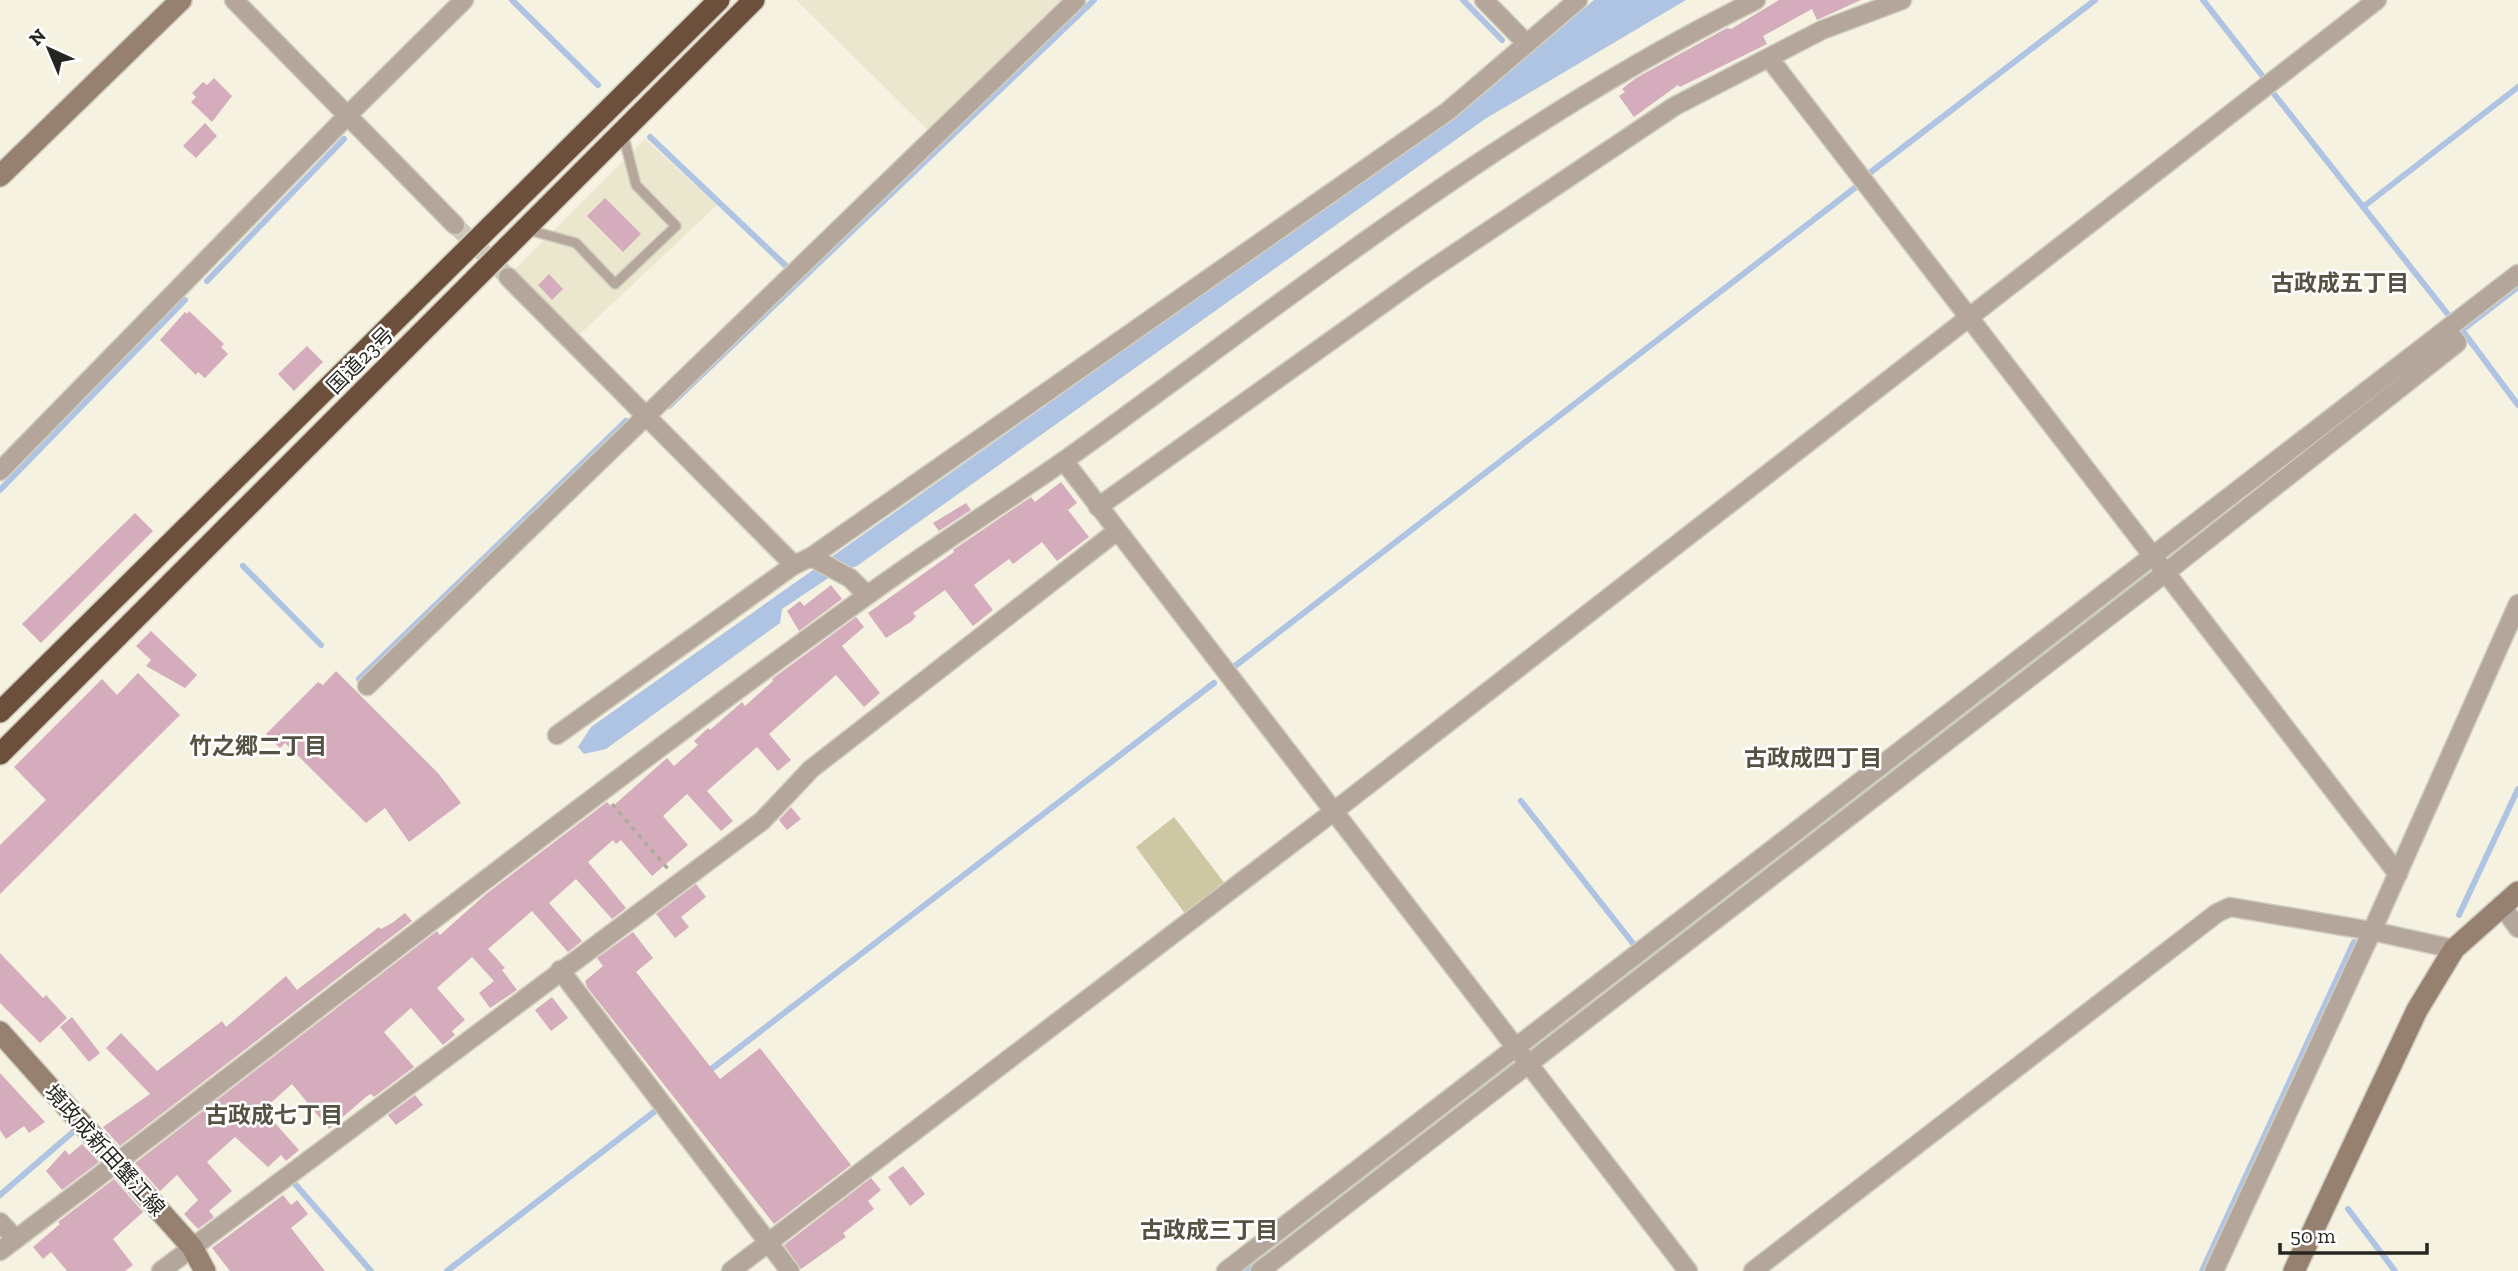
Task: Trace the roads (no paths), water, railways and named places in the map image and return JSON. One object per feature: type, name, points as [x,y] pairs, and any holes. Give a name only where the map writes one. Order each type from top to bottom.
[{"type":"highway","name":"国道23号","points":[[0,712],[719,0]]},
{"type":"highway","name":"国道23号","points":[[0,754],[754,0]]},
{"type":"street","points":[[0,176],[181,0]]},
{"type":"street","points":[[234,0],[349,114],[455,225]]},
{"type":"street","points":[[0,471],[464,0]]},
{"type":"street","points":[[367,686],[1076,0]]},
{"type":"street","points":[[1484,0],[1525,43]]},
{"type":"street","points":[[557,735],[794,565],[816,559],[1448,111],[1578,0]]},
{"type":"street","points":[[0,1251],[602,791],[867,595],[1064,461],[1490,153],[1601,84],[1755,0]]},
{"type":"street","points":[[1098,507],[1423,275],[1663,114],[1822,30],[1902,0]]},
{"type":"street","points":[[731,1271],[1333,812],[2377,0]]},
{"type":"street","points":[[1769,58],[2398,874]]},
{"type":"street","points":[[1226,1271],[2518,274]]},
{"type":"street","points":[[508,277],[794,565]]},
{"type":"street","points":[[1260,1271],[2165,573],[2458,343],[2447,329]]},
{"type":"street","points":[[1064,461],[1688,1271]]},
{"type":"street","points":[[161,1271],[762,821],[811,769],[1117,531]]},
{"type":"street","points":[[816,559],[850,578],[867,595]]},
{"type":"street","points":[[2214,1271],[2398,874],[2518,604]]},
{"type":"street","points":[[2294,1271],[2417,1010],[2454,949],[2518,892]]},
{"type":"street","points":[[2501,905],[2518,928]]},
{"type":"street","points":[[1753,1271],[2217,913],[2230,907],[2372,931],[2454,949]]},
{"type":"street","points":[[560,970],[790,1271]]},
{"type":"street","name":"境政成新田蟹江線","points":[[0,1032],[192,1247],[205,1271]]},
{"type":"street","points":[[0,1222],[16,1239]]},
{"type":"lane","points":[[525,229],[576,243],[615,285],[676,226],[636,185],[622,132]]},
{"type":"water","points":[[1594,0],[1686,0],[1485,119],[857,566],[836,573],[782,609],[780,623],[606,749],[584,754],[578,747],[591,727],[1468,107]]},
{"type":"waterway","points":[[512,0],[598,85]]},
{"type":"waterway","points":[[669,406],[1094,0]]},
{"type":"waterway","points":[[1463,0],[1502,40]]},
{"type":"waterway","points":[[1867,175],[2095,0]]},
{"type":"waterway","points":[[2203,0],[2264,78]]},
{"type":"waterway","points":[[2363,207],[2518,87]]},
{"type":"waterway","points":[[2274,94],[2450,317]]},
{"type":"waterway","points":[[650,137],[786,266]]},
{"type":"waterway","points":[[207,281],[344,139]]},
{"type":"waterway","points":[[1235,666],[1856,187]]},
{"type":"waterway","points":[[2518,287],[2462,330],[2518,405]]},
{"type":"waterway","points":[[0,490],[185,300]]},
{"type":"waterway","points":[[2166,558],[2430,353]]},
{"type":"waterway","points":[[359,679],[626,421]]},
{"type":"waterway","points":[[243,566],[321,645]]},
{"type":"waterway","points":[[1529,1050],[2152,569]]},
{"type":"waterway","points":[[706,1073],[1214,683]]},
{"type":"waterway","points":[[2459,915],[2518,789]]},
{"type":"waterway","points":[[1521,801],[1635,946]]},
{"type":"waterway","points":[[2202,1271],[2354,942]]},
{"type":"waterway","points":[[1244,1271],[1514,1063]]},
{"type":"waterway","points":[[447,1271],[654,1112]]},
{"type":"waterway","points":[[0,1195],[73,1132]]},
{"type":"waterway","points":[[295,1184],[371,1271]]},
{"type":"waterway","points":[[2348,1209],[2395,1271]]},
{"type":"tunnel","points":[[455,225],[508,277]]},
{"type":"district","name":"古政成五丁目","points":[[2340,283]]},
{"type":"district","name":"竹之郷二丁目","points":[[258,746]]},
{"type":"district","name":"古政成四丁目","points":[[1813,758]]},
{"type":"district","name":"古政成七丁目","points":[[274,1115]]},
{"type":"district","name":"古政成三丁目","points":[[1209,1230]]}]
